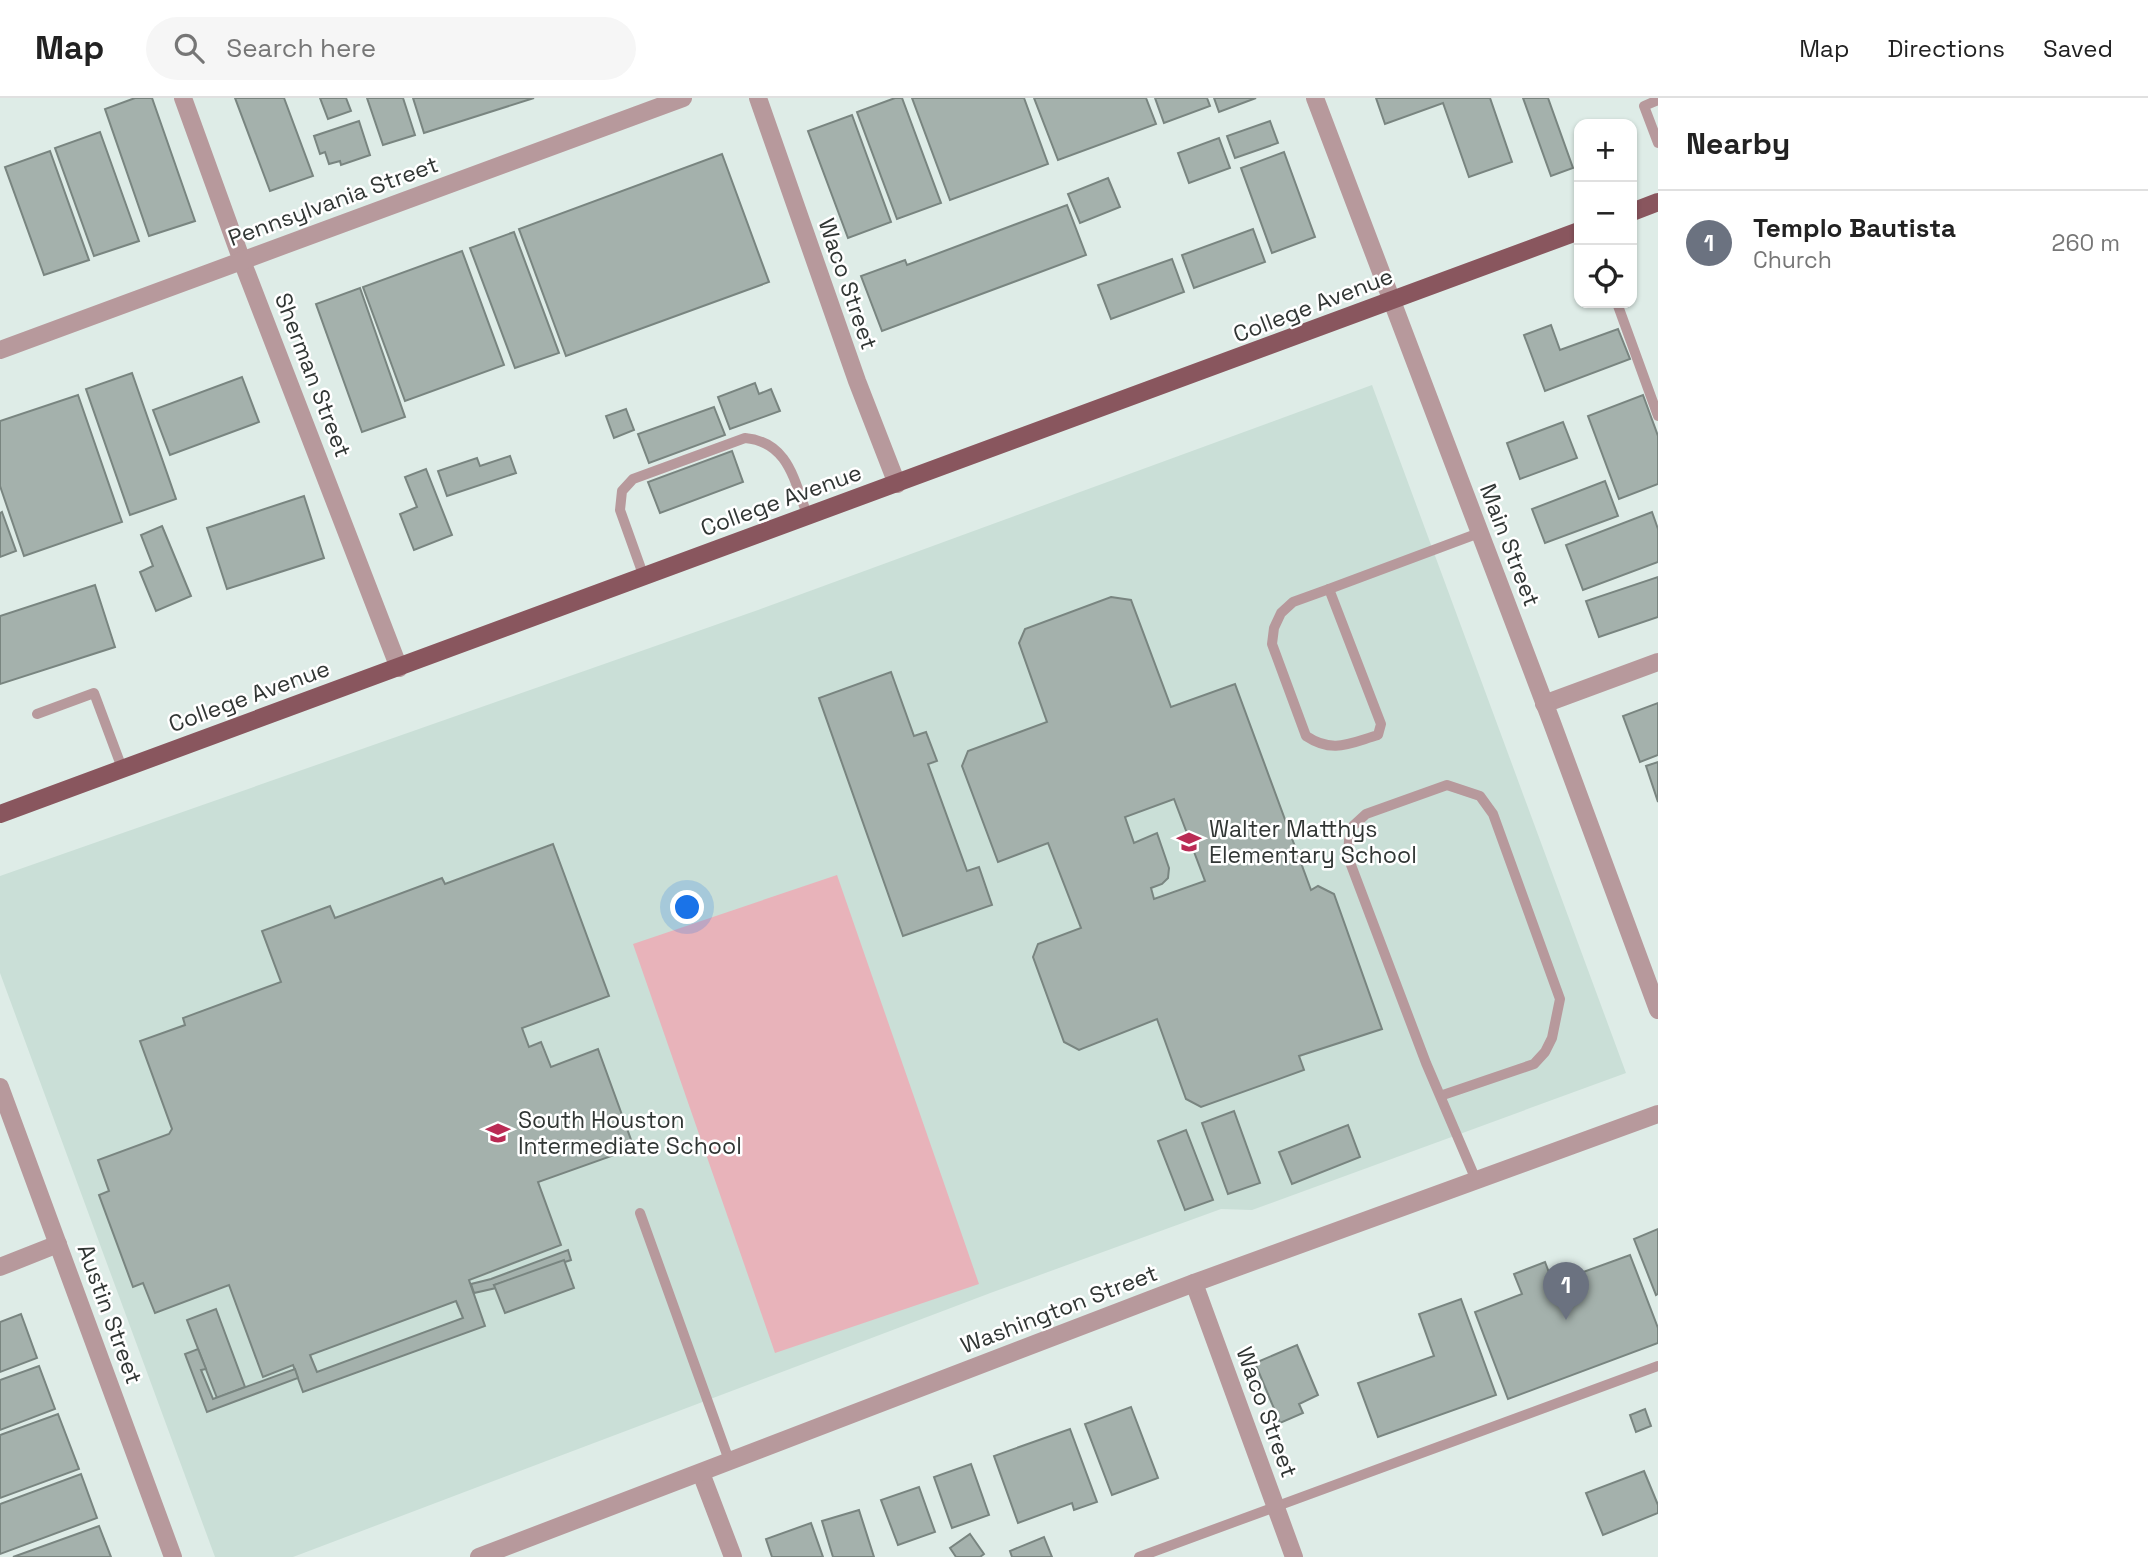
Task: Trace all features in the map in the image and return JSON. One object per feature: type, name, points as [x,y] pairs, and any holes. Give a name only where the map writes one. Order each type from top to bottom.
[{"type":"main road","points":[[1637,210],[1658,202]]},
{"type":"main road","name":"College Avenue","points":[[0,814],[1574,233]]},
{"type":"street","name":"Sherman Street","points":[[183,98],[242,261],[399,668]]},
{"type":"street","name":"Pennsylvania Street","points":[[0,350],[683,98]]},
{"type":"street","name":"Waco Street","points":[[758,98],[857,381],[897,484]]},
{"type":"street","name":"Main Street","points":[[1315,98],[1394,301],[1658,1010]]},
{"type":"street","points":[[1545,704],[1658,662]]},
{"type":"street","name":"Austin Street","points":[[1,1092],[173,1557]]},
{"type":"street","name":"Washington Street","points":[[480,1557],[1194,1283],[1658,1114]]},
{"type":"street","points":[[0,1267],[58,1244]]},
{"type":"street","name":"Waco Street","points":[[1194,1283],[1294,1557]]},
{"type":"street","points":[[701,1473],[733,1557]]},
{"type":"lane","points":[[1658,100],[1644,106],[1658,143]]},
{"type":"lane","points":[[1619,308],[1658,416]]},
{"type":"lane","points":[[644,577],[620,510],[622,491],[633,479],[745,438],[771,444],[785,458],[808,517]]},
{"type":"lane","points":[[1329,589],[1381,724],[1378,735],[1337,748],[1317,744],[1306,736],[1272,644],[1274,628],[1281,613],[1293,602],[1479,533]]},
{"type":"lane","points":[[37,714],[94,693],[122,768]]},
{"type":"lane","points":[[1440,1096],[1534,1064],[1545,1052],[1552,1038],[1560,999],[1493,814],[1480,796],[1447,785],[1366,814],[1353,826],[1348,857],[1440,1096],[1476,1180]]},
{"type":"lane","points":[[640,1213],[730,1463]]},
{"type":"lane","points":[[1139,1557],[1658,1366]]},
{"type":"shaded area","points":[[1372,385],[1626,1073],[1252,1210],[1221,1209],[993,1292],[293,1557],[215,1557],[0,973],[0,876],[758,610]]},
{"type":"shaded area","points":[[837,875],[979,1284],[775,1353],[633,944]]},
{"type":"building","points":[[135,98],[152,98],[195,221],[149,236],[105,109]]},
{"type":"building","points":[[235,98],[284,98],[313,176],[270,191]]},
{"type":"building","points":[[320,98],[346,98],[351,111],[328,119]]},
{"type":"building","points":[[367,98],[403,98],[415,135],[383,145]]},
{"type":"building","points":[[413,98],[534,98],[424,133]]},
{"type":"building","points":[[902,98],[941,203],[897,219],[857,112]]},
{"type":"building","points":[[912,98],[1024,98],[1048,164],[950,200]]},
{"type":"building","points":[[1034,98],[1146,98],[1156,124],[1058,160]]},
{"type":"building","points":[[1155,98],[1207,98],[1210,106],[1164,123]]},
{"type":"building","points":[[1214,98],[1256,98],[1219,112]]},
{"type":"building","points":[[1376,98],[1490,98],[1512,162],[1469,177],[1443,103],[1385,124]]},
{"type":"building","points":[[1523,98],[1548,98],[1573,168],[1551,176]]},
{"type":"building","points":[[852,115],[891,222],[848,238],[808,131]]},
{"type":"building","points":[[359,121],[370,155],[341,165],[340,161],[329,164],[325,152],[320,154],[314,136]]},
{"type":"building","points":[[1270,121],[1278,143],[1235,158],[1227,136]]},
{"type":"building","points":[[100,132],[139,241],[94,256],[55,148]]},
{"type":"building","points":[[1219,138],[1230,168],[1189,183],[1178,153]]},
{"type":"building","points":[[50,151],[89,260],[44,275],[5,167]]},
{"type":"building","points":[[1284,152],[1315,237],[1272,253],[1241,168]]},
{"type":"building","points":[[722,154],[769,282],[566,356],[519,229]]},
{"type":"building","points":[[1108,178],[1120,207],[1080,223],[1068,194]]},
{"type":"building","points":[[1067,205],[1086,255],[882,331],[861,276],[905,260],[907,265]]},
{"type":"building","points":[[1253,229],[1265,262],[1194,288],[1182,255]]},
{"type":"building","points":[[514,232],[559,353],[515,368],[470,248]]},
{"type":"building","points":[[462,251],[504,365],[405,401],[363,287]]},
{"type":"building","points":[[1172,259],[1184,292],[1111,319],[1098,285]]},
{"type":"building","points":[[360,288],[405,417],[362,432],[316,304]]},
{"type":"building","points":[[1551,325],[1560,350],[1618,329],[1630,359],[1545,391],[1524,335]]},
{"type":"building","points":[[132,373],[176,499],[130,515],[86,389]]},
{"type":"building","points":[[242,377],[259,422],[170,455],[153,410]]},
{"type":"building","points":[[755,383],[759,394],[771,389],[780,411],[730,429],[718,397]]},
{"type":"building","points":[[78,395],[122,522],[24,556],[0,486],[0,421]]},
{"type":"building","points":[[1643,395],[1658,436],[1658,484],[1619,499],[1588,416]]},
{"type":"building","points":[[714,407],[725,435],[649,463],[638,434]]},
{"type":"building","points":[[626,409],[634,430],[614,438],[606,416]]},
{"type":"building","points":[[1563,422],[1577,458],[1520,479],[1507,443]]},
{"type":"building","points":[[732,451],[743,482],[660,513],[648,482]]},
{"type":"building","points":[[510,456],[516,473],[447,496],[438,471],[477,458],[480,466]]},
{"type":"building","points":[[426,469],[452,535],[414,550],[400,514],[417,507],[405,477]]},
{"type":"building","points":[[1605,481],[1618,516],[1545,543],[1532,509]]},
{"type":"building","points":[[304,496],[324,558],[227,589],[207,528]]},
{"type":"building","points":[[2,512],[16,551],[0,557],[0,513]]},
{"type":"building","points":[[1652,512],[1658,529],[1658,562],[1583,590],[1566,545]]},
{"type":"building","points":[[162,526],[191,596],[156,611],[140,572],[153,566],[141,535]]},
{"type":"building","points":[[1658,577],[1658,617],[1599,637],[1586,601]]},
{"type":"building","points":[[95,585],[115,647],[0,684],[0,616]]},
{"type":"building","points":[[1111,597],[1131,600],[1171,707],[1235,684],[1311,890],[1318,886],[1334,894],[1382,1029],[1299,1056],[1304,1070],[1201,1107],[1186,1099],[1157,1019],[1079,1050],[1064,1042],[1033,957],[1038,944],[1081,928],[1048,843],[998,862],[962,766],[968,751],[1047,722],[1019,643],[1025,629]],"holes":[[[1174,799],[1205,881],[1154,899],[1151,888],[1162,884],[1168,878],[1169,868],[1157,833],[1134,843],[1125,817]]]},
{"type":"building","points":[[891,672],[914,736],[926,732],[937,761],[928,764],[967,871],[979,867],[992,905],[903,936],[819,698]]},
{"type":"building","points":[[1658,703],[1658,755],[1640,762],[1623,716]]},
{"type":"building","points":[[1658,762],[1658,802],[1646,766]]},
{"type":"building","points":[[553,844],[609,996],[522,1028],[529,1047],[541,1042],[551,1067],[598,1049],[634,1148],[538,1182],[561,1245],[469,1280],[485,1326],[303,1392],[293,1365],[263,1377],[229,1285],[155,1313],[143,1283],[133,1287],[99,1195],[109,1191],[98,1160],[169,1134],[172,1129],[140,1041],[185,1025],[183,1018],[281,982],[262,931],[330,906],[335,918],[442,878],[445,884]],"holes":[[[456,1301],[463,1318],[317,1372],[310,1355]]]},
{"type":"building","points":[[1234,1111],[1260,1183],[1228,1194],[1202,1123]]},
{"type":"building","points":[[1348,1125],[1360,1157],[1292,1184],[1279,1152]]},
{"type":"building","points":[[1186,1130],[1213,1200],[1185,1210],[1158,1141]]},
{"type":"building","points":[[1658,1229],[1658,1294],[1656,1295],[1634,1239]]},
{"type":"building","points":[[568,1250],[571,1260],[494,1285],[496,1288],[474,1293],[471,1284]]},
{"type":"building","points":[[1630,1255],[1658,1328],[1658,1343],[1508,1399],[1475,1312],[1522,1294],[1514,1274],[1545,1262],[1553,1283]]},
{"type":"building","points":[[564,1260],[574,1288],[505,1313],[494,1285]]},
{"type":"building","points":[[1461,1299],[1496,1395],[1378,1437],[1358,1383],[1434,1356],[1419,1314]]},
{"type":"building","points":[[216,1309],[245,1387],[217,1398],[187,1320]]},
{"type":"building","points":[[21,1314],[37,1358],[0,1372],[0,1322]]},
{"type":"building","points":[[1297,1345],[1318,1395],[1299,1404],[1303,1413],[1280,1423],[1255,1363]]},
{"type":"building","points":[[198,1349],[206,1369],[201,1370],[213,1399],[295,1369],[298,1378],[207,1412],[185,1354]]},
{"type":"building","points":[[39,1366],[55,1409],[0,1430],[0,1380]]},
{"type":"building","points":[[1131,1407],[1158,1478],[1112,1495],[1085,1424]]},
{"type":"building","points":[[1645,1409],[1651,1426],[1636,1432],[1630,1415]]},
{"type":"building","points":[[58,1414],[79,1469],[0,1498],[0,1435]]},
{"type":"building","points":[[1070,1429],[1097,1502],[1074,1510],[1072,1503],[1018,1523],[994,1456]]},
{"type":"building","points":[[971,1464],[989,1515],[952,1528],[934,1477]]},
{"type":"building","points":[[1644,1471],[1658,1505],[1658,1513],[1603,1535],[1586,1493]]},
{"type":"building","points":[[81,1474],[97,1518],[0,1554],[0,1504]]},
{"type":"building","points":[[919,1487],[935,1532],[898,1545],[881,1500]]},
{"type":"building","points":[[859,1510],[874,1557],[833,1557],[822,1521]]},
{"type":"building","points":[[811,1523],[823,1557],[772,1557],[766,1539]]},
{"type":"building","points":[[99,1526],[111,1557],[13,1557]]},
{"type":"building","points":[[970,1534],[984,1554],[980,1557],[956,1557],[950,1548]]},
{"type":"building","points":[[1044,1537],[1052,1557],[1012,1557],[1010,1551]]},
{"type":"place","name":"Walter Matthys Elementary School","points":[[1189,842]]},
{"type":"place","name":"South Houston Intermediate School","points":[[498,1133]]},
{"type":"place","name":"Templo Bautista","points":[[1566,1320]]}]
